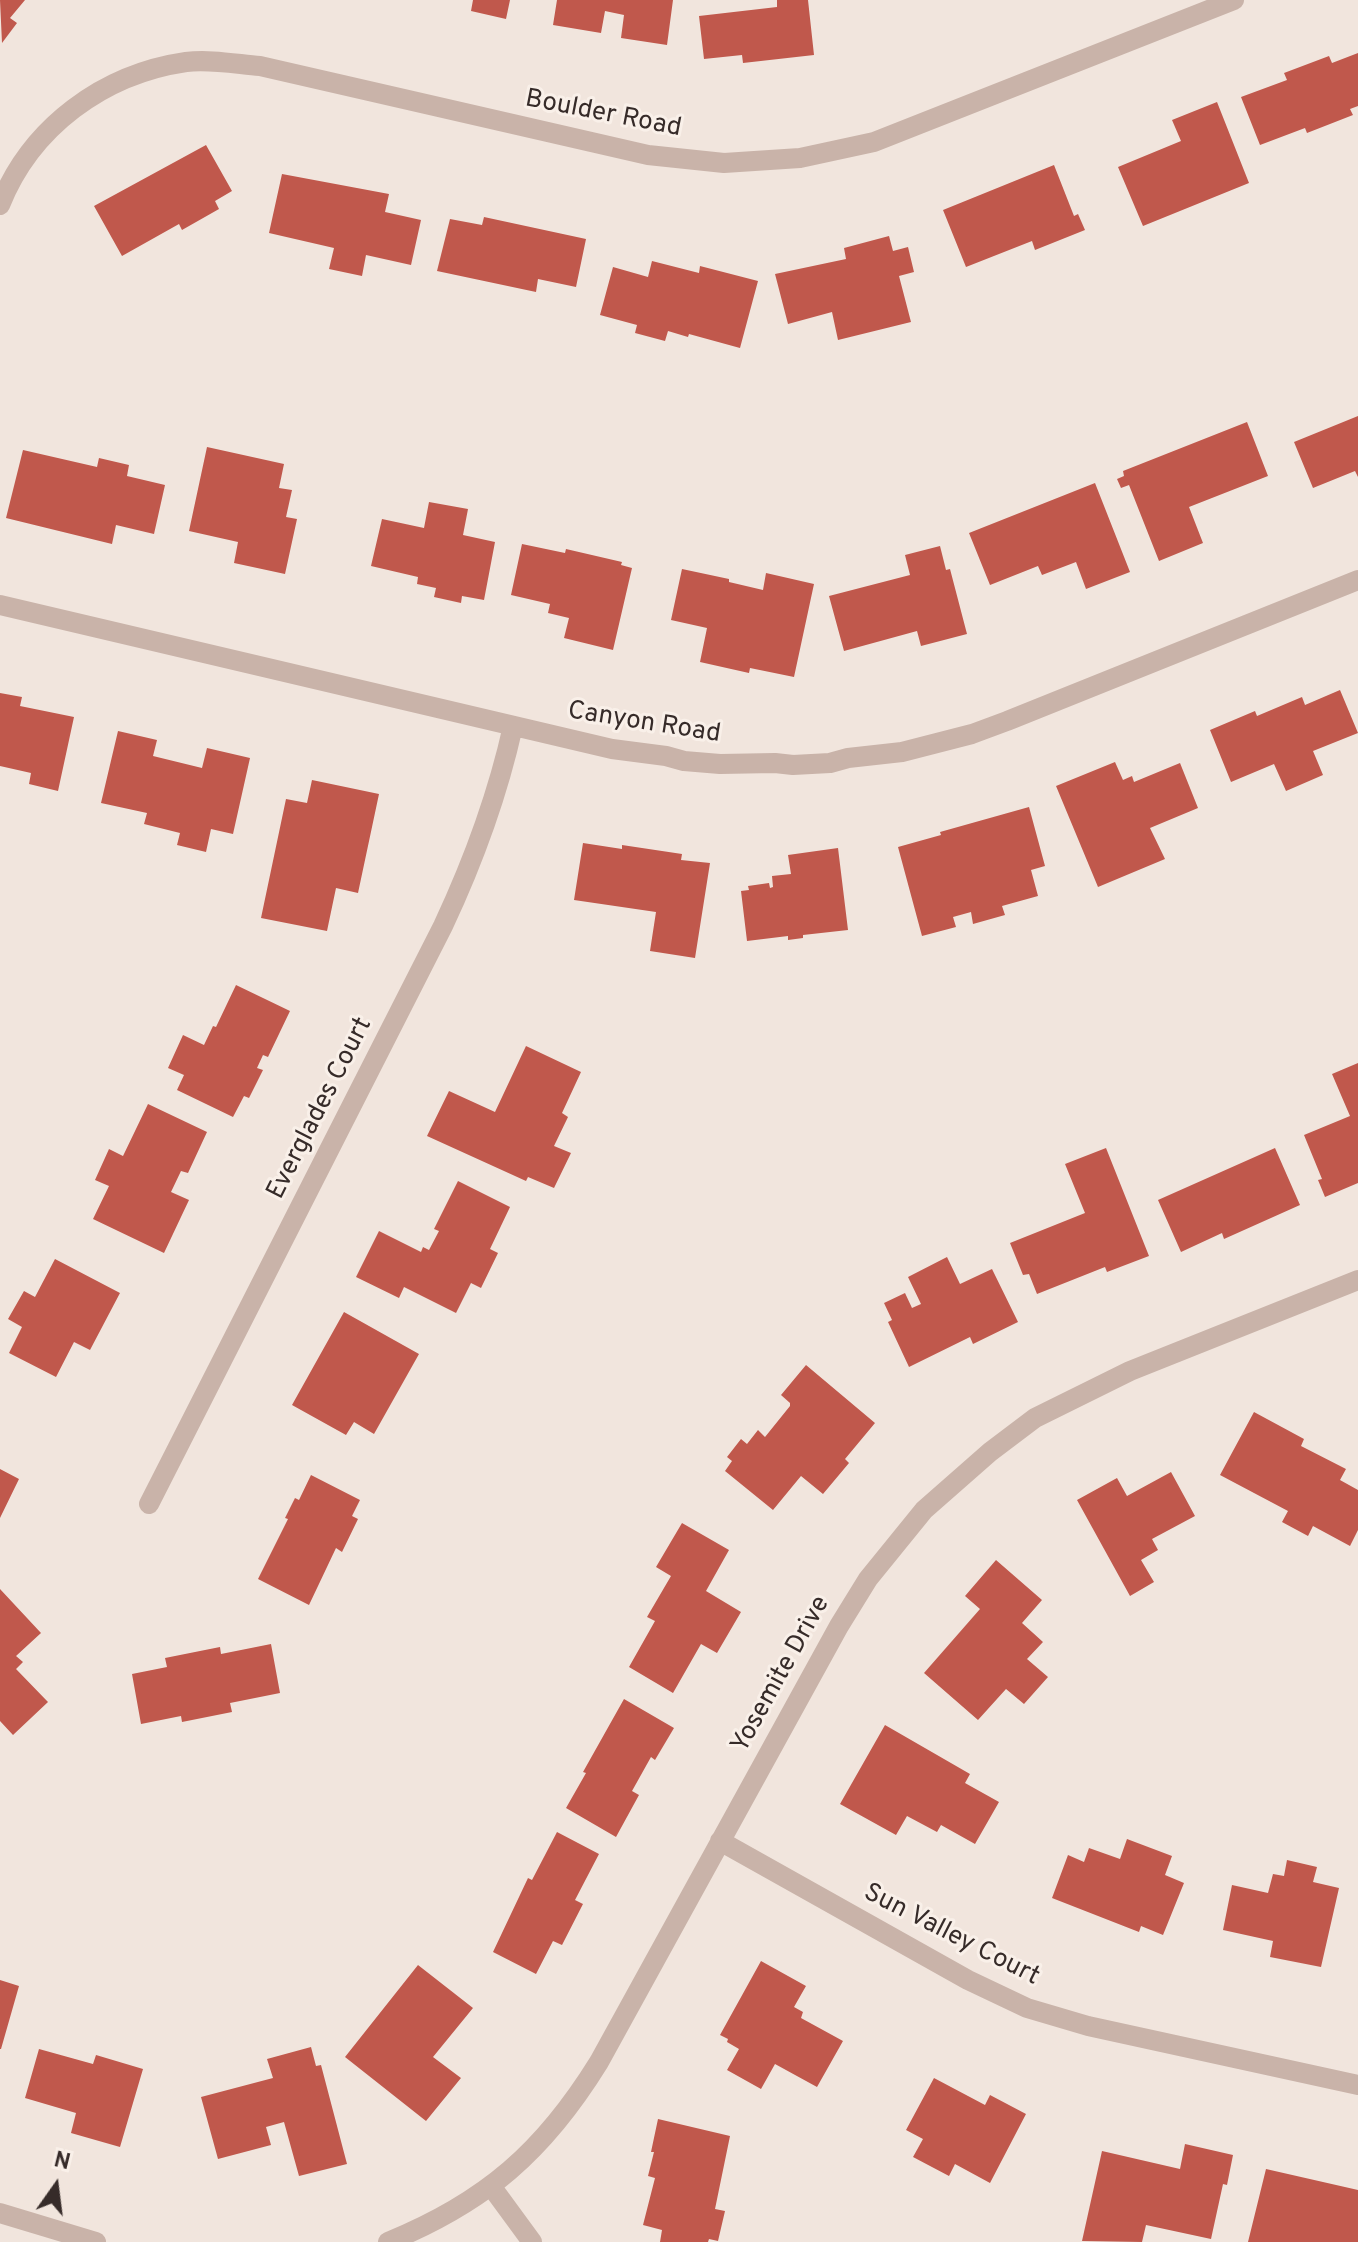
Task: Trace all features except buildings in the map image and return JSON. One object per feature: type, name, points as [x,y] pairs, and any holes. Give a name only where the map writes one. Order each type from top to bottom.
[{"type":"street","name":"Boulder Road","points":[[0,205],[25,158],[67,113],[98,91],[132,75],[186,62],[260,66],[648,155],[724,163],[800,158],[874,142],[1234,0]]},
{"type":"street","name":"Canyon Road","points":[[0,605],[612,749],[684,761],[793,765],[902,752],[972,734],[1358,580]]},
{"type":"street","name":"Everglades Court","points":[[149,1504],[443,926],[479,846],[513,726]]},
{"type":"street","name":"Yosemite Drive","points":[[388,2242],[445,2216],[491,2186],[551,2130],[581,2090],[857,1595],[924,1510],[990,1452],[1035,1418],[1130,1371],[1358,1280]]},
{"type":"street","name":"Sun Valley Court","points":[[720,1841],[968,1980],[1027,2008],[1088,2026],[1358,2085]]},
{"type":"street","points":[[491,2186],[532,2242]]},
{"type":"street","points":[[0,2213],[96,2242]]}]
